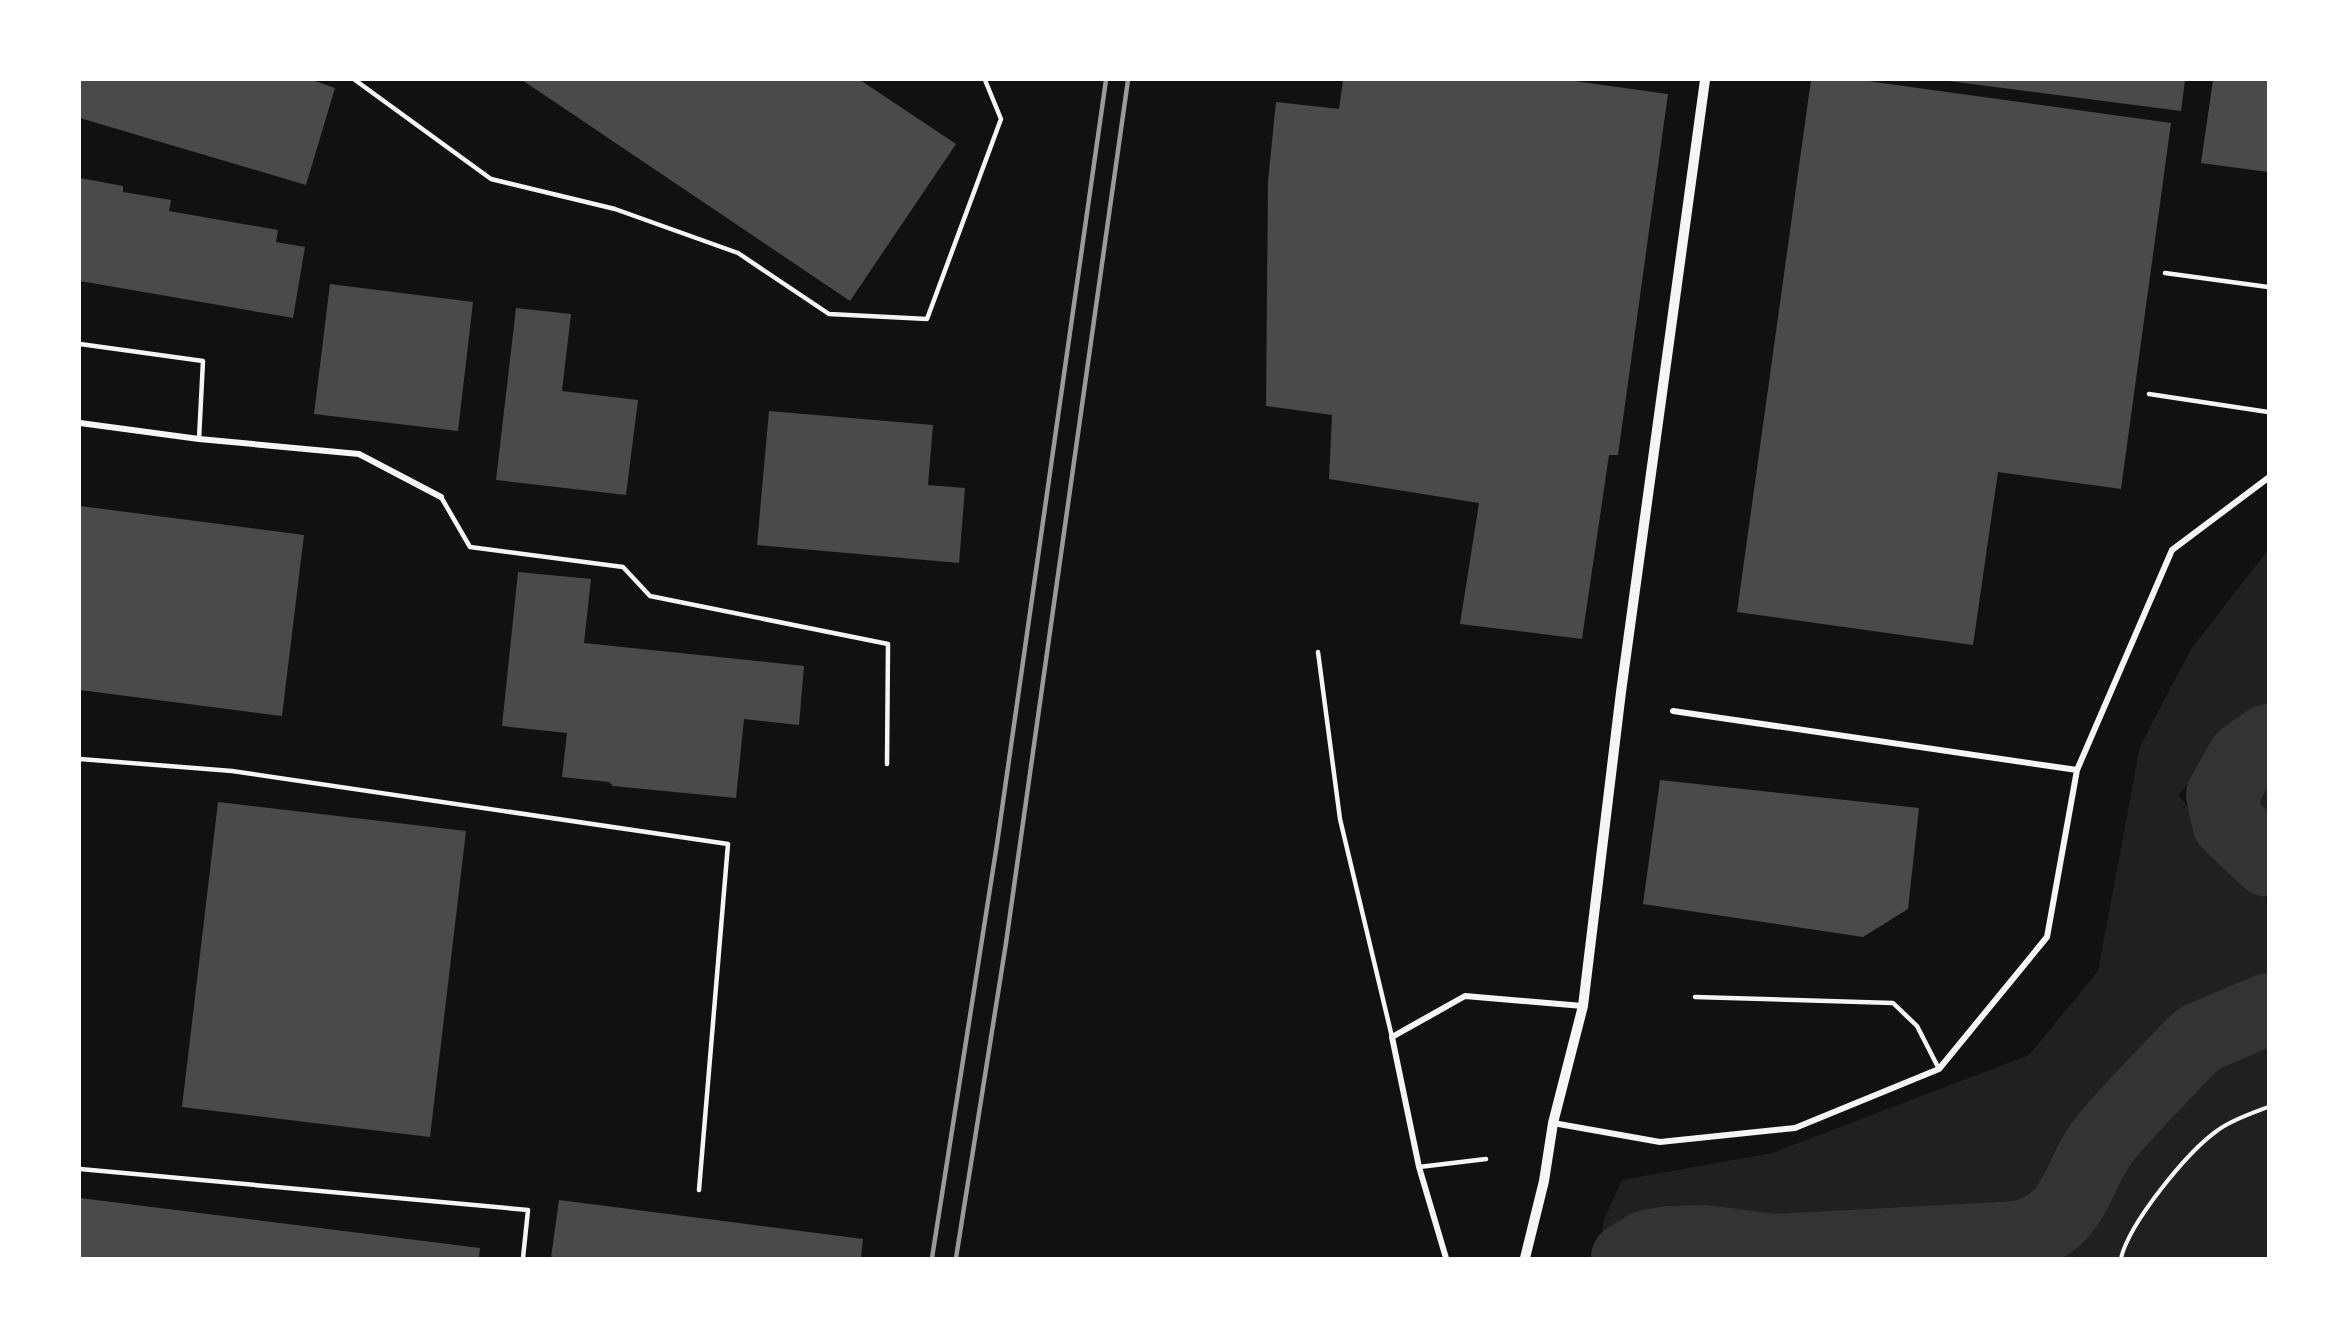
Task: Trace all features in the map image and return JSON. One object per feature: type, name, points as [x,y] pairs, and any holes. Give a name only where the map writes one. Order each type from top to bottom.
[{"type":"street","points":[[1525,1258],[1544,1181],[1553,1123],[1583,1005],[1620,692],[1705,80]]},
{"type":"street","points":[[80,423],[199,439],[359,454],[441,497]]},
{"type":"street","points":[[1553,1123],[1660,1142],[1794,1128],[1939,1069],[2047,937],[2077,770],[2172,550],[2268,478]]},
{"type":"street","points":[[1673,711],[2077,770]]},
{"type":"street","points":[[1446,1258],[1419,1167],[1392,1037],[1465,996],[1583,1005]]},
{"type":"lane","points":[[355,80],[491,179],[615,208],[738,253],[829,314],[927,320],[1001,119],[985,80]]},
{"type":"lane","points":[[2165,273],[2268,287]]},
{"type":"lane","points":[[80,344],[203,362],[199,439]]},
{"type":"lane","points":[[2149,394],[2268,412]]},
{"type":"lane","points":[[441,497],[470,548],[623,567],[650,596],[888,644],[887,764]]},
{"type":"lane","points":[[1318,652],[1340,819],[1392,1037]]},
{"type":"lane","points":[[80,759],[232,771],[728,844],[699,1190]]},
{"type":"lane","points":[[1695,997],[1893,1003],[1917,1026],[1939,1069]]},
{"type":"lane","points":[[1419,1167],[1486,1159]]},
{"type":"lane","points":[[80,1169],[528,1210],[523,1258]]},
{"type":"path","points":[[2121,1258],[2154,1198],[2218,1129],[2268,1107]]},
{"type":"shaded area","points":[[2268,550],[2268,708],[2219,749],[2178,795],[2268,901],[2268,977],[2214,1001],[2157,1033],[2103,1098],[2052,1182],[2005,1208],[1882,1224],[1633,1221],[1600,1246],[1604,1219],[1622,1180],[1772,1153],[2029,1055],[2098,971],[2140,746],[2191,649]]},
{"type":"shaded area","points":[[2268,758],[2268,826],[2246,808],[2239,788],[2251,771]]},
{"type":"shaded area","points":[[2268,1029],[2268,1258],[2026,1258],[2047,1252],[2063,1244],[2075,1232],[2085,1219],[2119,1154],[2154,1111],[2186,1079],[2217,1052],[2230,1044]]},
{"type":"building","points":[[80,80],[312,80],[335,88],[306,185],[80,118]]},
{"type":"building","points":[[522,80],[860,80],[956,144],[850,301]]},
{"type":"building","points":[[1343,80],[1567,80],[1668,94],[1618,455],[1609,455],[1582,639],[1460,624],[1479,503],[1329,479],[1332,415],[1266,406],[1268,181],[1276,102],[1339,109]]},
{"type":"building","points":[[1811,80],[1860,80],[2171,123],[2121,489],[1998,472],[1973,645],[1737,612]]},
{"type":"building","points":[[1941,80],[2185,80],[2181,111]]},
{"type":"building","points":[[2213,80],[2268,80],[2268,172],[2201,163]]},
{"type":"building","points":[[80,178],[123,186],[123,192],[171,200],[169,211],[278,230],[276,242],[305,247],[293,318],[80,281]]},
{"type":"building","points":[[330,284],[473,302],[458,431],[314,414]]},
{"type":"building","points":[[516,308],[571,314],[562,391],[638,400],[626,495],[496,480]]},
{"type":"building","points":[[769,411],[933,425],[928,485],[965,488],[959,563],[757,545]]},
{"type":"building","points":[[80,506],[304,535],[282,716],[80,690]]},
{"type":"building","points":[[518,572],[591,579],[584,643],[804,666],[799,725],[744,719],[736,798],[613,786],[609,782],[562,777],[567,733],[502,726]]},
{"type":"building","points":[[1660,780],[1919,808],[1908,909],[1863,937],[1643,904]]},
{"type":"building","points":[[218,802],[466,831],[430,1137],[182,1107]]},
{"type":"building","points":[[80,1198],[480,1248],[479,1258],[80,1258]]},
{"type":"building","points":[[559,1200],[863,1239],[861,1258],[551,1258]]},
{"type":"waterway","points":[[2268,740],[2243,758],[2222,795],[2228,823],[2268,861]]},
{"type":"waterway","points":[[1627,1258],[1647,1246],[1669,1242],[1704,1241],[1773,1250],[2020,1237],[2055,1220],[2074,1195],[2096,1151],[2107,1136],[2200,1038],[2268,1009]]},
{"type":"railway","points":[[932,1258],[997,844],[1106,80]]},
{"type":"railway","points":[[956,1258],[1006,943],[1128,80]]}]
